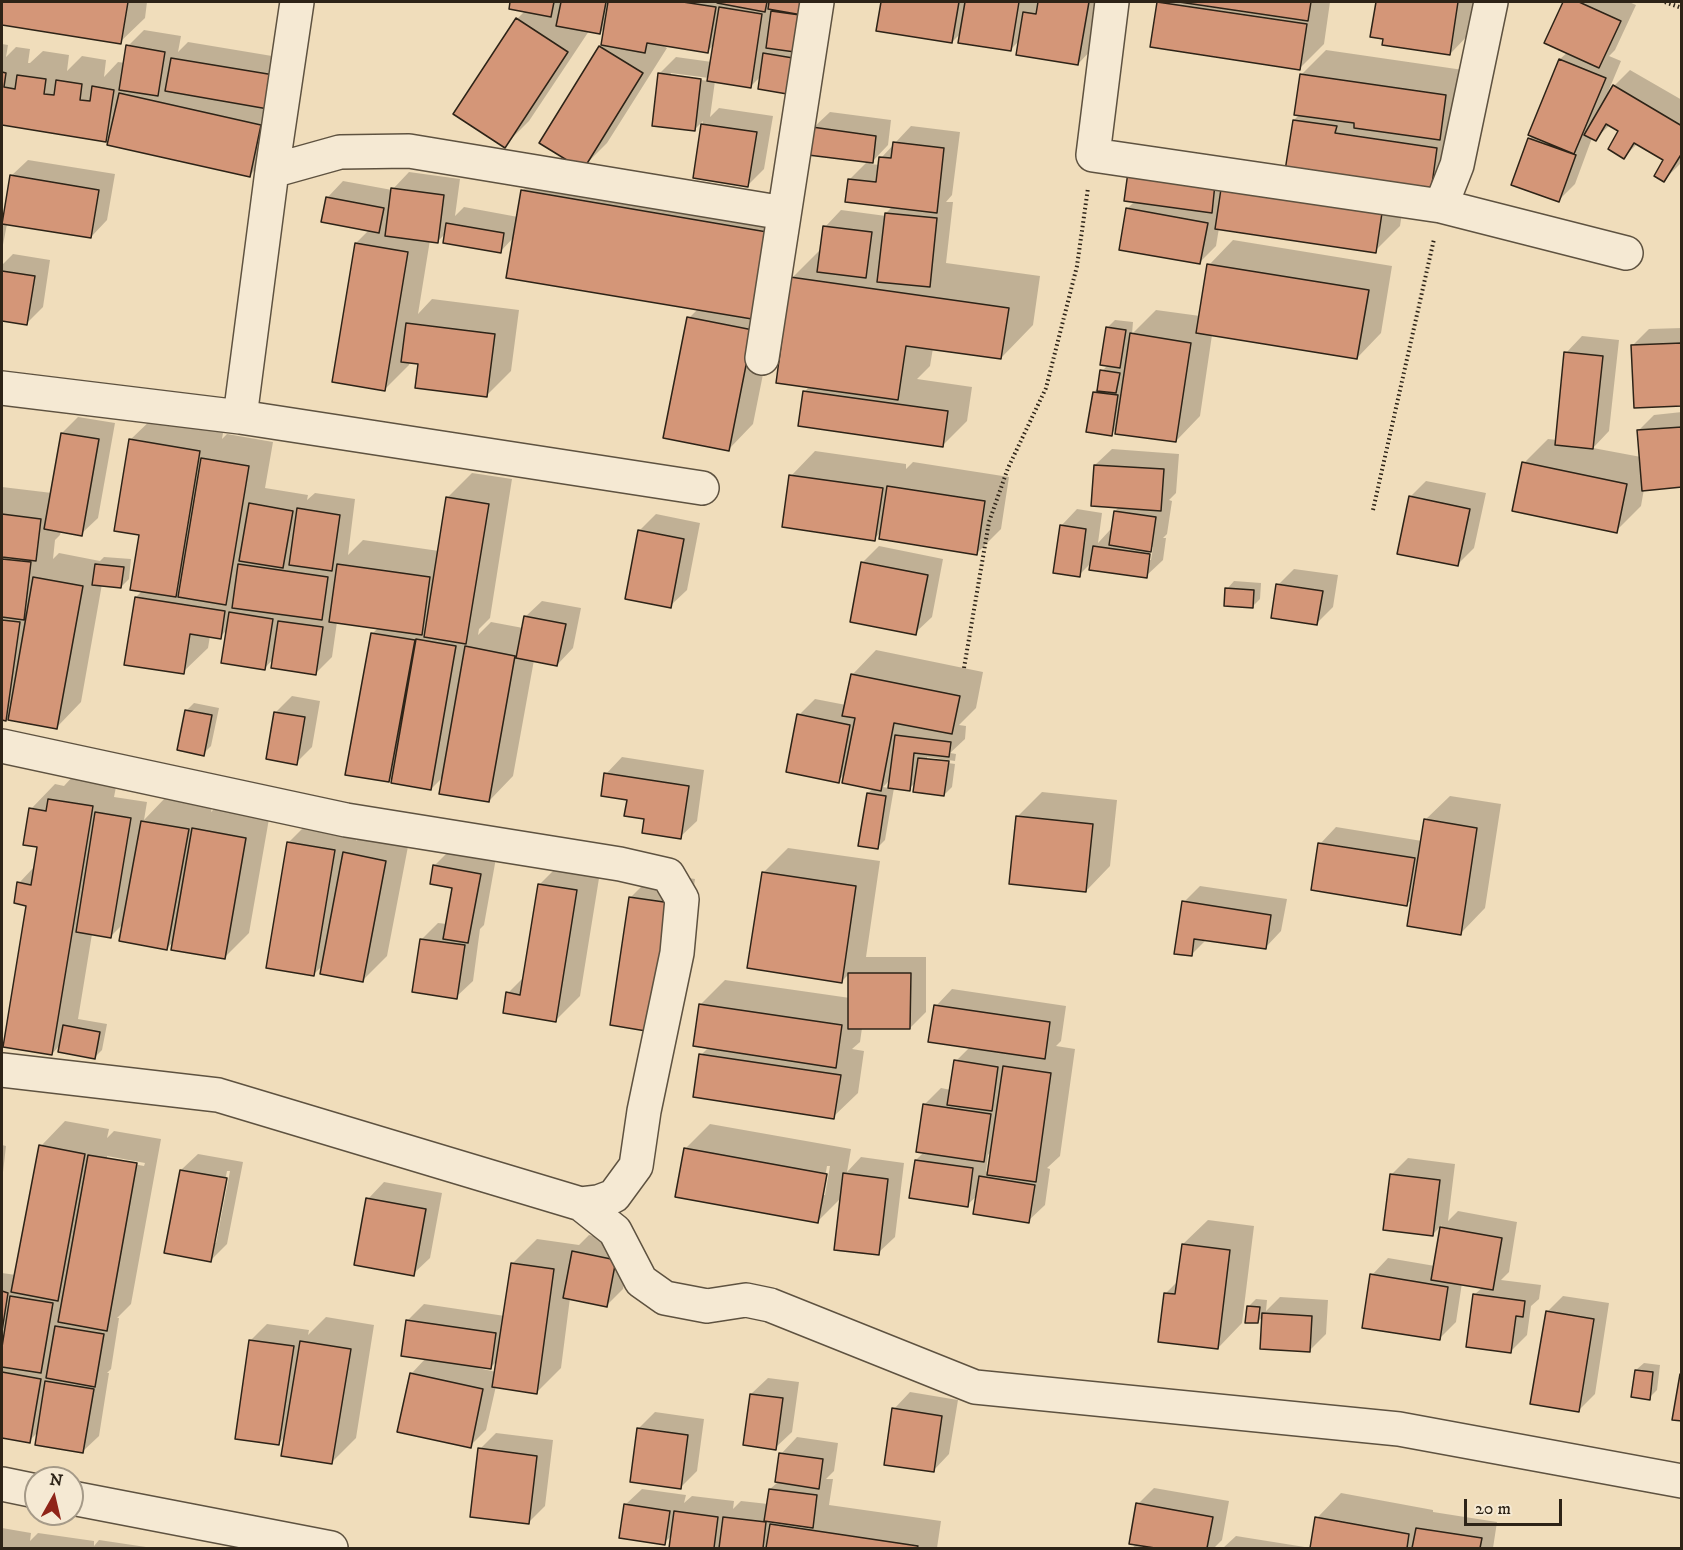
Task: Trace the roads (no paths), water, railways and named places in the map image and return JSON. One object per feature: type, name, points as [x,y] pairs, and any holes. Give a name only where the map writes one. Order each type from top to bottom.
[{"type":"street","points":[[240,417],[297,2]]},
{"type":"street","points":[[762,358],[817,2]]},
{"type":"street","points":[[1112,2],[1093,155],[1441,206],[1626,253]]},
{"type":"street","points":[[1441,206],[1457,165],[1491,2]]},
{"type":"street","points":[[272,171],[340,152],[409,151],[784,213]]},
{"type":"street","points":[[2,388],[240,417],[702,488]]},
{"type":"street","points":[[2,746],[346,820],[620,864],[668,875],[682,899],[677,953],[644,1111],[636,1166],[614,1196],[598,1202],[581,1204]]},
{"type":"street","points":[[2,1071],[218,1095],[581,1204],[615,1231],[641,1281],[665,1298],[706,1306],[746,1300],[770,1305],[975,1387],[1400,1429],[1682,1481]]},
{"type":"street","points":[[2,1484],[24,1489]]},
{"type":"street","points":[[84,1500],[331,1548]]}]
